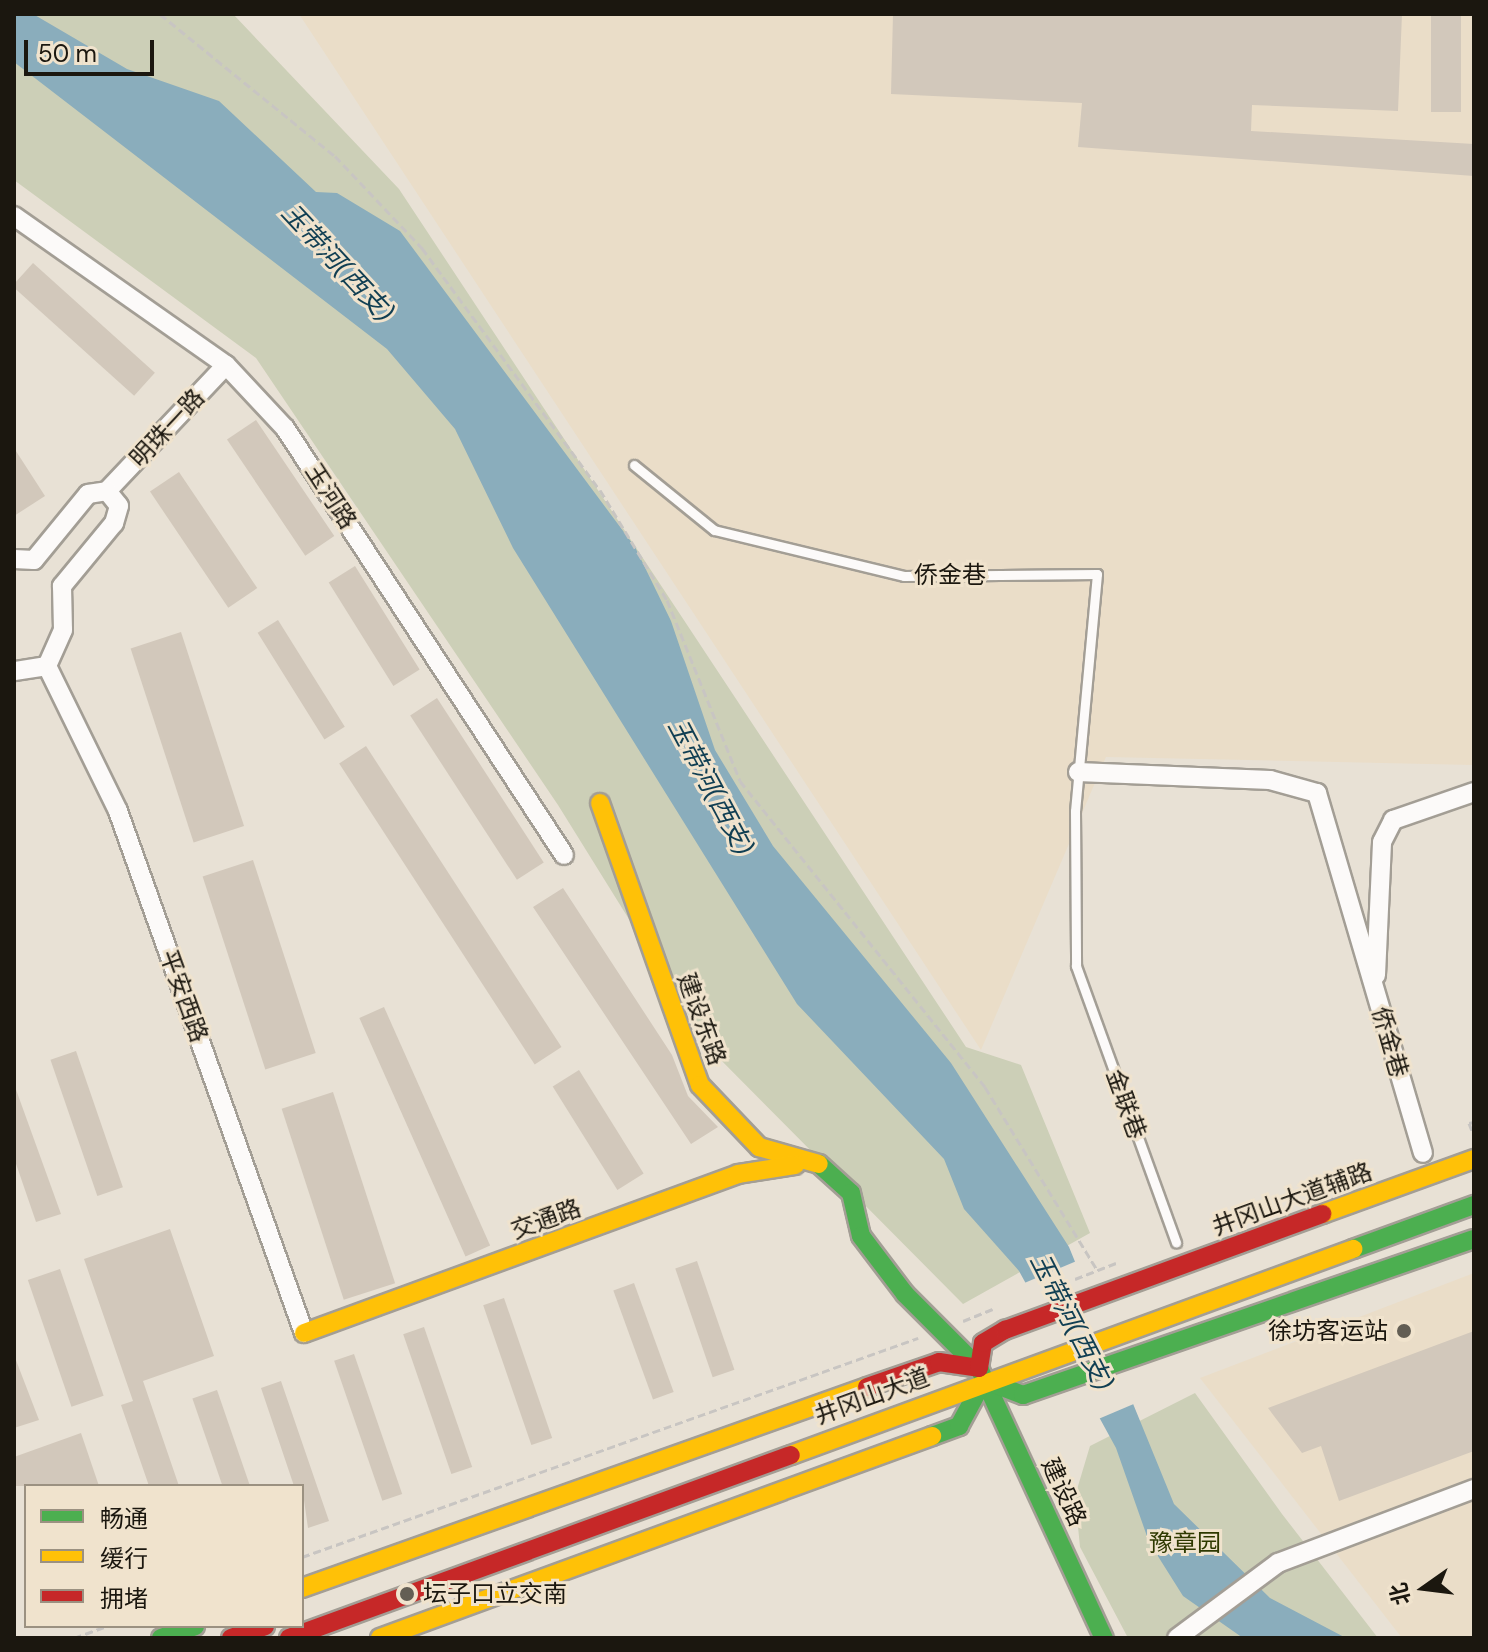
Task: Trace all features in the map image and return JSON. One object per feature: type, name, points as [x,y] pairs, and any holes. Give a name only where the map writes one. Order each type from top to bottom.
[{"type":"main road","name":"建设东路","points":[[600,803],[700,1085],[759,1147],[807,1164],[827,1164],[851,1193],[861,1236],[982,1374]]},
{"type":"main road","name":"井冈山大道辅路","points":[[982,1374],[983,1343],[1005,1330],[1474,1159]]},
{"type":"main road","name":"交通路","points":[[304,1333],[738,1174],[807,1164]]},
{"type":"main road","name":"井冈山大道","points":[[1122,1326],[1474,1185]]},
{"type":"main road","name":"井冈山大道","points":[[304,1611],[1474,1205]]},
{"type":"main road","points":[[304,1587],[939,1362],[982,1374],[1023,1395],[1159,1351],[1474,1239]]},
{"type":"main road","name":"井冈山大道","points":[[289,1638],[982,1374]]},
{"type":"main road","points":[[380,1638],[959,1426],[982,1374]]},
{"type":"main road","name":"建设路","points":[[982,1374],[1101,1637]]},
{"type":"main road","points":[[161,1638],[189,1628]]},
{"type":"main road","points":[[231,1638],[259,1628]]},
{"type":"street","name":"玉河路","points":[[14,216],[226,365],[285,428],[564,855]]},
{"type":"street","name":"明珠一路","points":[[14,559],[34,560],[88,494],[107,491],[226,365]]},
{"type":"street","points":[[14,671],[47,666],[63,630],[62,586],[114,523],[119,506],[107,491]]},
{"type":"street","name":"平安西路","points":[[47,666],[118,811],[304,1333]]},
{"type":"street","name":"侨金巷","points":[[1078,772],[1270,780],[1317,793],[1423,1153]]},
{"type":"street","points":[[1375,990],[1382,842],[1393,820],[1474,792]]},
{"type":"street","points":[[1177,1638],[1271,1569],[1474,1489]]},
{"type":"lane","name":"侨金巷","points":[[634,465],[714,530],[889,573],[1097,574],[1078,772],[1076,966]]},
{"type":"lane","name":"金联巷","points":[[1076,966],[1176,1242]]},
{"type":"path","points":[[160,14],[335,156],[422,248],[600,490],[667,600],[740,781],[985,1087],[1097,1270]]},
{"type":"path","points":[[1472,1122],[1474,1136]]},
{"type":"path","points":[[304,1556],[999,1307]]},
{"type":"path","points":[[74,1638],[102,1628]]},
{"type":"shaded area","points":[[299,14],[1474,14],[1474,765],[1106,757],[981,1050]]},
{"type":"shaded area","name":"徐坊客运站","points":[[1474,1273],[1474,1638],[1402,1638],[1200,1378]]},
{"type":"green space","points":[[14,14],[233,14],[399,189],[966,1047],[1021,1065],[1090,1233],[963,1304],[709,1048],[558,805],[256,358],[14,180]]},
{"type":"green space","name":"豫章园","points":[[1195,1393],[1282,1514],[1378,1638],[1128,1638],[1080,1547],[1075,1496],[1090,1446]]},
{"type":"water","name":"玉带河(西支)","points":[[14,14],[33,14],[127,69],[219,101],[316,192],[337,193],[400,231],[635,547],[671,621],[715,750],[773,846],[951,1063],[1069,1247],[1174,1504],[1270,1598],[1346,1638],[1243,1638],[1183,1596],[1149,1542],[1116,1448],[1019,1271],[964,1209],[944,1159],[797,1004],[513,548],[455,429],[387,349],[14,62]]},
{"type":"pier","points":[[1079,1260],[1136,1403],[1096,1420],[1022,1284]]},
{"type":"building","points":[[893,14],[1402,14],[1398,111],[1252,105],[1251,131],[1474,144],[1474,176],[1078,147],[1082,103],[891,94]]},
{"type":"building","points":[[1431,14],[1461,14],[1461,112],[1431,112]]},
{"type":"building","points":[[33,263],[155,373],[134,396],[14,288]]},
{"type":"building","points":[[256,420],[334,536],[305,556],[227,440]]},
{"type":"building","points":[[14,448],[45,496],[14,516]]},
{"type":"building","points":[[179,472],[257,588],[228,608],[150,492]]},
{"type":"building","points":[[355,566],[420,669],[393,686],[329,582]]},
{"type":"building","points":[[278,620],[345,727],[324,740],[258,633]]},
{"type":"building","points":[[181,632],[244,826],[194,842],[131,648]]},
{"type":"building","points":[[437,698],[544,862],[517,880],[410,715]]},
{"type":"building","points":[[366,746],[562,1047],[535,1065],[339,763]]},
{"type":"building","points":[[253,860],[316,1053],[265,1069],[203,876]]},
{"type":"building","points":[[563,888],[672,1055],[688,1096],[718,1127],[691,1144],[533,907]]},
{"type":"building","points":[[384,1007],[490,1245],[465,1256],[359,1018]]},
{"type":"building","points":[[76,1051],[123,1187],[97,1196],[50,1060]]},
{"type":"building","points":[[579,1070],[644,1173],[617,1190],[553,1086]]},
{"type":"building","points":[[14,1084],[61,1214],[36,1222],[14,1158]]},
{"type":"building","points":[[333,1092],[395,1283],[344,1300],[282,1109]]},
{"type":"building","points":[[170,1229],[214,1356],[143,1381],[178,1484],[148,1484],[121,1405],[133,1401],[84,1259]]},
{"type":"building","points":[[697,1261],[734,1370],[713,1377],[675,1268]]},
{"type":"building","points":[[60,1269],[104,1396],[71,1407],[28,1280]]},
{"type":"building","points":[[634,1283],[674,1392],[653,1400],[613,1291]]},
{"type":"building","points":[[504,1298],[552,1438],[531,1445],[483,1305]]},
{"type":"building","points":[[424,1327],[472,1467],[451,1474],[403,1334]]},
{"type":"building","points":[[1474,1331],[1474,1451],[1339,1501],[1321,1446],[1302,1453],[1268,1408]]},
{"type":"building","points":[[354,1354],[402,1494],[382,1501],[334,1361]]},
{"type":"building","points":[[14,1355],[39,1420],[14,1428]]},
{"type":"building","points":[[281,1381],[329,1521],[308,1528],[304,1484],[293,1484],[261,1388]]},
{"type":"building","points":[[217,1390],[249,1484],[222,1484],[192,1398]]},
{"type":"building","points":[[81,1433],[98,1484],[14,1486],[14,1457]]},
{"type":"traffic: fast","points":[[819,1164],[851,1193],[861,1236],[905,1294],[979,1368],[1104,1638]]},
{"type":"traffic: fast","points":[[1353,1249],[1474,1205]]},
{"type":"traffic: fast","points":[[932,1436],[959,1426],[984,1380],[1023,1395],[1474,1239]]},
{"type":"traffic: fast","points":[[161,1638],[189,1628]]},
{"type":"traffic: slow","points":[[600,803],[700,1085],[759,1147],[819,1164]]},
{"type":"traffic: slow","points":[[1322,1214],[1474,1159]]},
{"type":"traffic: slow","points":[[304,1333],[738,1174],[795,1165]]},
{"type":"traffic: slow","points":[[791,1455],[1353,1249]]},
{"type":"traffic: slow","points":[[304,1587],[867,1387]]},
{"type":"traffic: slow","points":[[380,1638],[932,1436]]},
{"type":"traffic: jam","points":[[867,1387],[939,1362],[979,1368],[983,1343],[1005,1330],[1322,1214]]},
{"type":"traffic: jam","points":[[289,1638],[791,1455]]},
{"type":"traffic: jam","points":[[231,1638],[259,1628]]},
{"type":"place","name":"徐坊客运站","points":[[1404,1331]]},
{"type":"place","name":"坛子口立交南","points":[[407,1594]]}]
